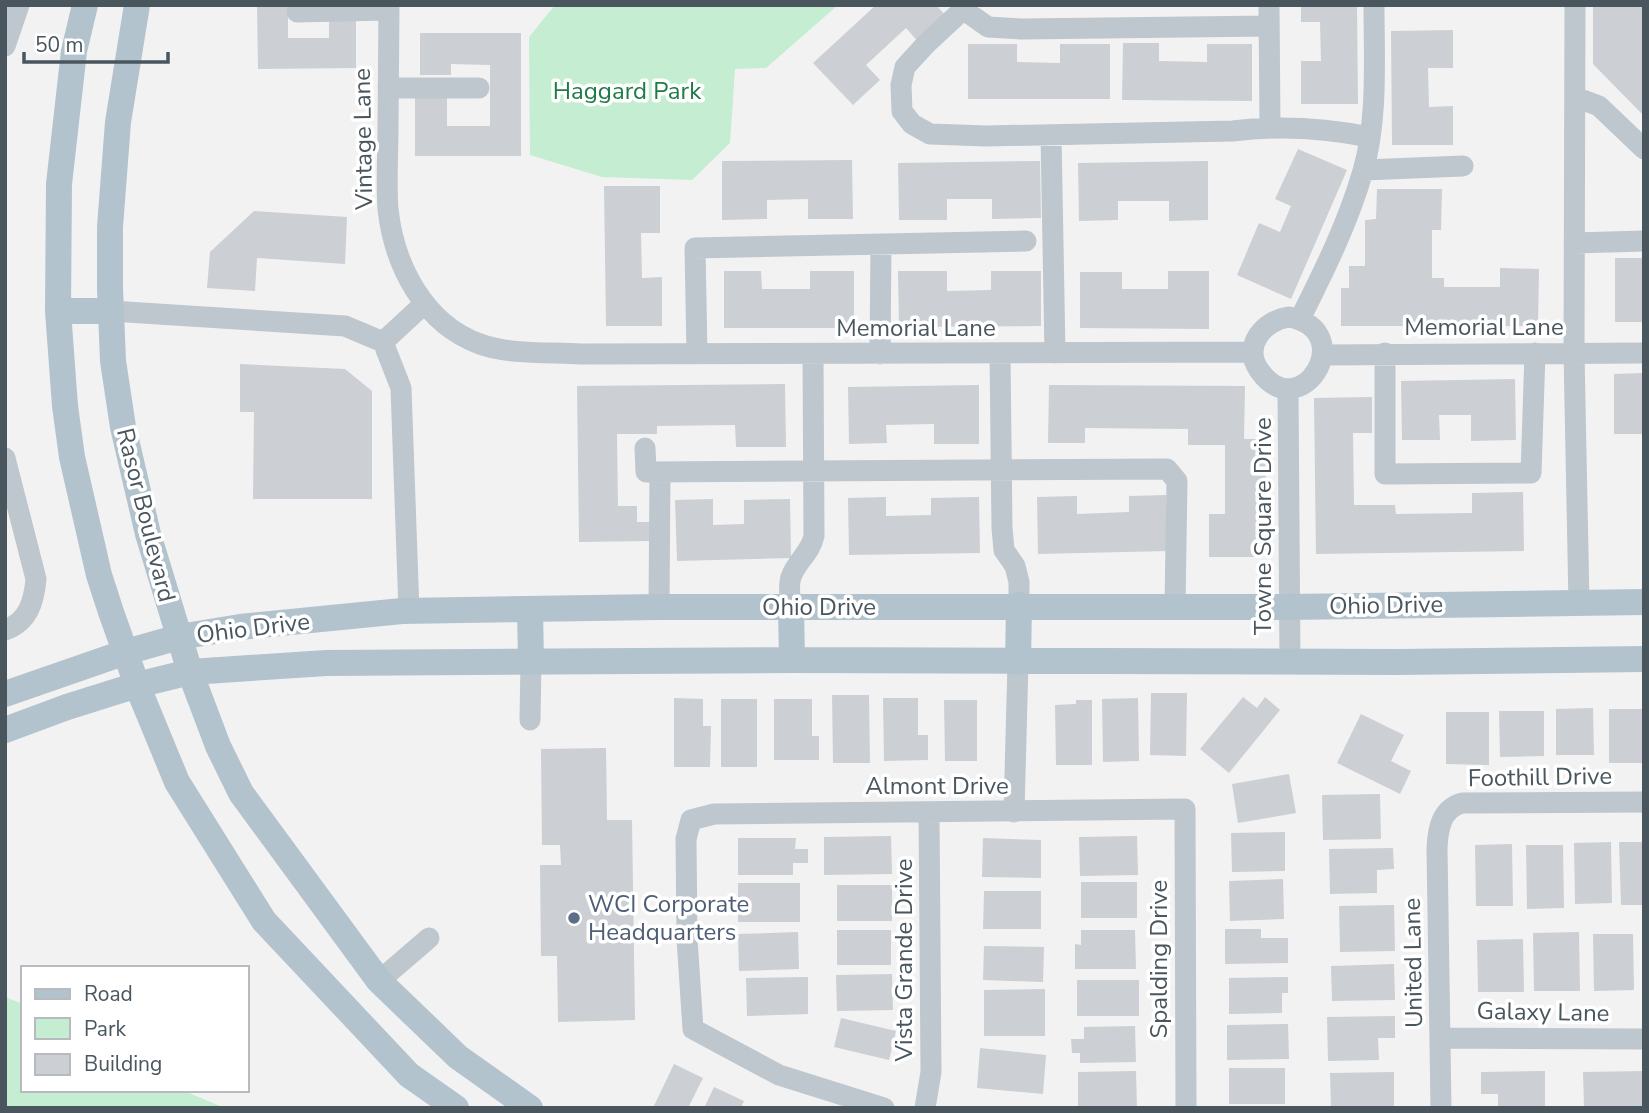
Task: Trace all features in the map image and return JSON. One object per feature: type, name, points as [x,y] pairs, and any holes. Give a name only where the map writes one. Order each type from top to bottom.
[{"type":"main road","points":[[85,5],[74,51],[59,184],[58,312],[72,457],[99,575],[136,685],[177,782],[264,921],[409,1075],[456,1108]]},
{"type":"main road","name":"Rasor Boulevard","points":[[137,5],[118,122],[110,227],[113,361],[122,427],[148,534],[190,672],[218,746],[240,793],[379,981],[458,1057],[530,1108]]},
{"type":"main road","points":[[58,312],[111,311]]},
{"type":"main road","name":"Ohio Drive","points":[[5,694],[125,652],[179,637],[240,627],[409,611],[1018,605],[1289,607],[1644,602]]},
{"type":"main road","points":[[1018,605],[1018,662]]},
{"type":"main road","points":[[791,607],[792,660]]},
{"type":"main road","points":[[530,609],[531,661]]},
{"type":"main road","name":"Ohio Drive","points":[[5,730],[136,685],[190,672],[326,663],[1644,659]]},
{"type":"main road","points":[[348,1010],[379,981]]},
{"type":"street","points":[[7,37],[19,5]]},
{"type":"street","points":[[1300,319],[1337,245],[1364,170],[1370,137],[1374,5]]},
{"type":"street","points":[[1575,5],[1574,353],[1579,603]]},
{"type":"street","points":[[1270,126],[1269,16],[1021,29],[988,27],[966,7],[905,67],[901,85],[902,111],[912,124],[930,134],[1051,135],[1233,131],[1270,126],[1329,129],[1370,137]]},
{"type":"street","points":[[297,12],[388,8]]},
{"type":"street","name":"Vintage Lane","points":[[388,8],[388,210],[397,249],[409,281],[424,304],[453,328],[479,344],[501,349],[581,354]]},
{"type":"street","points":[[388,88],[479,88]]},
{"type":"street","points":[[1575,97],[1599,106],[1644,149]]},
{"type":"street","points":[[1051,135],[1055,353]]},
{"type":"street","points":[[1364,170],[1463,166]]},
{"type":"street","points":[[697,353],[695,248],[1026,242]]},
{"type":"street","points":[[1574,243],[1644,242]]},
{"type":"street","points":[[880,354],[881,244]]},
{"type":"street","points":[[383,342],[424,304]]},
{"type":"street","points":[[111,311],[345,326],[383,342],[401,388],[409,611]]},
{"type":"street","points":[[1279,319],[1300,319],[1313,327],[1321,340],[1323,355],[1321,366],[1314,376],[1304,384],[1288,390],[1275,386],[1265,378],[1256,366],[1252,352],[1261,331],[1269,323],[1279,319]]},
{"type":"street","name":"Memorial Lane","points":[[581,354],[1252,352]]},
{"type":"street","points":[[1385,353],[1385,474],[1531,473],[1535,353]]},
{"type":"street","name":"Memorial Lane","points":[[1323,355],[1644,353]]},
{"type":"street","points":[[791,607],[790,580],[799,563],[811,550],[814,536],[813,354]]},
{"type":"street","points":[[1000,354],[1004,550],[1015,566],[1019,582],[1018,605]]},
{"type":"street","name":"Towne Square Drive","points":[[1288,390],[1290,662]]},
{"type":"street","points":[[645,448],[646,472],[1167,469],[1177,481],[1175,606]]},
{"type":"street","points":[[5,458],[36,579],[34,597],[27,612],[17,626],[5,630]]},
{"type":"street","points":[[659,607],[660,472]]},
{"type":"street","points":[[530,720],[531,661]]},
{"type":"street","points":[[1014,812],[1018,662]]},
{"type":"street","name":"Foothill Drive","points":[[1443,817],[1453,806],[1462,803],[1644,802]]},
{"type":"street","name":"Almont Drive","points":[[884,1108],[779,1075],[693,1029],[687,939],[685,839],[691,820],[714,814],[1185,809]]},
{"type":"street","name":"Spalding Drive","points":[[1185,809],[1186,1108]]},
{"type":"street","name":"Vista Grande Drive","points":[[925,1108],[931,1072],[929,812]]},
{"type":"street","name":"United Lane","points":[[1441,1108],[1437,848],[1438,828],[1443,817]]},
{"type":"street","points":[[379,981],[429,938]]},
{"type":"street","name":"Galaxy Lane","points":[[1441,1038],[1644,1040]]},
{"type":"green space","name":"Haggard Park","points":[[555,5],[838,5],[766,68],[735,69],[730,143],[692,180],[602,177],[530,155],[529,37]]},
{"type":"green space","points":[[5,997],[21,1003],[21,1092],[187,1092],[225,1108],[5,1108]]},
{"type":"building","points":[[257,5],[288,5],[288,38],[329,38],[329,18],[356,17],[356,68],[258,69]]},
{"type":"building","points":[[876,5],[936,5],[947,17],[919,43],[906,28],[866,65],[880,80],[853,105],[813,63]]},
{"type":"building","points":[[1301,5],[1357,5],[1358,104],[1301,104],[1301,61],[1321,61],[1320,22],[1301,22]]},
{"type":"building","points":[[1593,5],[1644,5],[1644,116],[1593,64]]},
{"type":"building","points":[[1453,30],[1453,68],[1428,68],[1429,107],[1453,106],[1453,145],[1392,145],[1391,31]]},
{"type":"building","points":[[420,33],[521,33],[521,156],[415,156],[415,97],[447,97],[447,126],[490,126],[490,65],[451,64],[451,75],[420,75]]},
{"type":"building","points":[[1123,43],[1159,43],[1159,61],[1207,62],[1207,44],[1252,44],[1252,101],[1122,100]]},
{"type":"building","points":[[968,44],[1017,44],[1017,62],[1060,63],[1060,44],[1110,44],[1110,99],[968,99]]},
{"type":"building","points":[[1298,149],[1347,170],[1291,299],[1237,275],[1259,223],[1280,232],[1291,206],[1275,199]]},
{"type":"building","points":[[852,160],[853,219],[808,219],[808,199],[767,200],[767,219],[722,220],[722,161]]},
{"type":"building","points":[[1040,161],[1041,218],[992,219],[992,199],[947,199],[947,220],[899,220],[898,163]]},
{"type":"building","points":[[1208,161],[1208,220],[1169,221],[1169,201],[1118,201],[1118,220],[1079,221],[1078,163]]},
{"type":"building","points":[[604,186],[660,186],[660,233],[641,233],[642,278],[662,277],[662,326],[606,326]]},
{"type":"building","points":[[1377,189],[1442,189],[1441,230],[1432,230],[1432,278],[1444,278],[1444,287],[1500,287],[1500,268],[1539,269],[1538,326],[1341,326],[1341,288],[1349,288],[1349,266],[1365,266],[1365,220],[1376,219]]},
{"type":"building","points":[[254,211],[347,217],[345,264],[257,258],[255,291],[207,288],[210,252]]},
{"type":"building","points":[[1615,258],[1644,258],[1644,322],[1615,322]]},
{"type":"building","points":[[724,271],[761,271],[762,289],[810,289],[810,271],[854,271],[854,328],[724,328]]},
{"type":"building","points":[[898,271],[947,271],[947,291],[991,290],[991,271],[1041,271],[1041,326],[899,327]]},
{"type":"building","points":[[1168,271],[1209,271],[1209,329],[1080,328],[1080,272],[1122,272],[1122,289],[1168,289]]},
{"type":"building","points":[[240,364],[345,369],[372,391],[372,499],[253,499],[254,412],[240,412]]},
{"type":"building","points":[[1644,373],[1644,434],[1614,434],[1614,374]]},
{"type":"building","points":[[1515,379],[1516,440],[1471,441],[1471,415],[1439,415],[1440,440],[1402,440],[1401,381]]},
{"type":"building","points":[[785,384],[786,447],[736,447],[735,425],[657,426],[657,434],[617,434],[618,506],[637,506],[637,522],[651,522],[651,541],[579,542],[577,386]]},
{"type":"building","points":[[979,385],[979,444],[934,444],[934,424],[886,425],[887,443],[849,444],[848,387]]},
{"type":"building","points":[[1049,385],[1245,386],[1244,439],[1266,439],[1265,557],[1209,557],[1209,514],[1225,514],[1225,445],[1188,445],[1188,429],[1085,428],[1085,443],[1048,443]]},
{"type":"building","points":[[1372,397],[1372,433],[1353,433],[1354,505],[1395,505],[1396,514],[1472,513],[1472,493],[1523,492],[1524,551],[1316,554],[1314,398]]},
{"type":"building","points":[[1166,495],[1168,551],[1038,554],[1037,497],[1077,496],[1077,514],[1129,512],[1129,496]]},
{"type":"building","points":[[886,497],[886,516],[931,515],[931,498],[979,497],[980,553],[849,555],[848,498]]},
{"type":"building","points":[[713,499],[713,525],[744,524],[744,500],[790,499],[791,558],[677,561],[675,500]]},
{"type":"building","points":[[1151,693],[1187,693],[1186,756],[1150,755]]},
{"type":"building","points":[[832,695],[869,695],[870,763],[833,763]]},
{"type":"building","points":[[1243,697],[1257,708],[1265,697],[1280,710],[1229,773],[1200,749]]},
{"type":"building","points":[[674,698],[703,699],[703,726],[711,726],[710,767],[674,767]]},
{"type":"building","points":[[883,698],[918,698],[918,735],[928,735],[928,760],[884,761]]},
{"type":"building","points":[[1138,698],[1139,761],[1103,762],[1102,699]]},
{"type":"building","points":[[721,699],[757,699],[757,767],[721,767]]},
{"type":"building","points":[[774,699],[812,699],[812,736],[819,736],[819,760],[774,760]]},
{"type":"building","points":[[944,700],[977,700],[977,761],[945,761]]},
{"type":"building","points":[[1076,700],[1092,700],[1092,765],[1056,765],[1055,705],[1076,704]]},
{"type":"building","points":[[1593,708],[1594,755],[1556,755],[1556,709]]},
{"type":"building","points":[[1609,709],[1644,709],[1644,763],[1609,763]]},
{"type":"building","points":[[1499,711],[1544,711],[1544,756],[1500,757]]},
{"type":"building","points":[[1446,712],[1489,712],[1489,765],[1446,764]]},
{"type":"building","points":[[1361,714],[1404,735],[1391,761],[1411,771],[1400,794],[1337,763]]},
{"type":"building","points":[[606,748],[607,820],[632,820],[635,1020],[558,1022],[557,956],[541,956],[540,865],[561,865],[560,845],[542,845],[541,749]]},
{"type":"building","points":[[1289,774],[1296,813],[1238,823],[1232,784]]},
{"type":"building","points":[[1380,794],[1381,839],[1323,840],[1322,795]]},
{"type":"building","points":[[1285,832],[1285,871],[1232,872],[1231,833]]},
{"type":"building","points":[[891,836],[892,874],[824,875],[824,837]]},
{"type":"building","points":[[1137,836],[1138,875],[1080,876],[1079,837]]},
{"type":"building","points":[[738,838],[796,838],[795,849],[808,849],[808,863],[793,863],[793,875],[738,875]]},
{"type":"building","points":[[983,838],[1041,840],[1041,878],[982,877]]},
{"type":"building","points":[[1611,842],[1612,903],[1575,904],[1574,843]]},
{"type":"building","points":[[1619,842],[1644,842],[1644,905],[1621,905]]},
{"type":"building","points":[[1512,844],[1513,906],[1476,906],[1475,845]]},
{"type":"building","points":[[1526,845],[1563,845],[1564,908],[1527,909]]},
{"type":"building","points":[[1393,848],[1394,869],[1377,870],[1377,893],[1330,894],[1329,849]]},
{"type":"building","points":[[1283,879],[1284,919],[1230,921],[1229,881]]},
{"type":"building","points":[[1081,882],[1137,882],[1137,918],[1081,918]]},
{"type":"building","points":[[738,883],[800,883],[800,922],[738,922]]},
{"type":"building","points":[[837,885],[892,885],[892,921],[837,921]]},
{"type":"building","points":[[984,891],[1041,891],[1041,929],[983,929]]},
{"type":"building","points":[[1394,905],[1395,951],[1340,952],[1339,906]]},
{"type":"building","points":[[1225,929],[1261,929],[1261,938],[1288,938],[1288,963],[1225,964]]},
{"type":"building","points":[[837,930],[891,930],[891,965],[837,965]]},
{"type":"building","points":[[1081,930],[1135,930],[1136,969],[1075,969],[1075,944],[1081,945]]},
{"type":"building","points":[[798,932],[799,969],[739,971],[738,934]]},
{"type":"building","points":[[1579,932],[1580,991],[1534,991],[1533,933]]},
{"type":"building","points":[[1593,934],[1633,934],[1634,990],[1594,991]]},
{"type":"building","points":[[1523,939],[1524,992],[1478,992],[1477,940]]},
{"type":"building","points":[[984,946],[1044,947],[1043,982],[983,980]]},
{"type":"building","points":[[1394,964],[1395,1000],[1332,1001],[1331,966]]},
{"type":"building","points":[[892,974],[893,1010],[837,1011],[836,975]]},
{"type":"building","points":[[808,977],[808,1014],[747,1016],[746,978]]},
{"type":"building","points":[[1288,977],[1288,993],[1282,993],[1282,1013],[1229,1014],[1229,978]]},
{"type":"building","points":[[1077,980],[1139,980],[1139,1016],[1077,1016]]},
{"type":"building","points":[[1045,989],[1045,1036],[984,1036],[984,990]]},
{"type":"building","points":[[1395,1016],[1395,1038],[1378,1038],[1379,1060],[1328,1061],[1327,1017]]},
{"type":"building","points":[[841,1018],[896,1031],[889,1060],[834,1047]]},
{"type":"building","points":[[1288,1024],[1289,1059],[1227,1060],[1227,1025]]},
{"type":"building","points":[[1135,1026],[1136,1062],[1080,1063],[1080,1053],[1072,1053],[1071,1039],[1084,1039],[1084,1027]]},
{"type":"building","points":[[980,1048],[1046,1055],[1043,1094],[977,1088]]},
{"type":"building","points":[[674,1064],[703,1078],[688,1108],[653,1108]]},
{"type":"building","points":[[1229,1068],[1285,1068],[1285,1104],[1229,1104]]},
{"type":"building","points":[[1136,1071],[1137,1108],[1078,1108],[1078,1072]]},
{"type":"building","points":[[1545,1071],[1545,1108],[1498,1108],[1498,1094],[1481,1094],[1481,1072]]},
{"type":"building","points":[[1644,1071],[1644,1107],[1584,1108],[1583,1072]]},
{"type":"building","points":[[1394,1072],[1394,1108],[1331,1108],[1330,1073]]},
{"type":"building","points":[[714,1087],[744,1101],[741,1108],[704,1108]]},
{"type":"place","name":"WCI Corporate Headquarters","points":[[574,918]]}]
